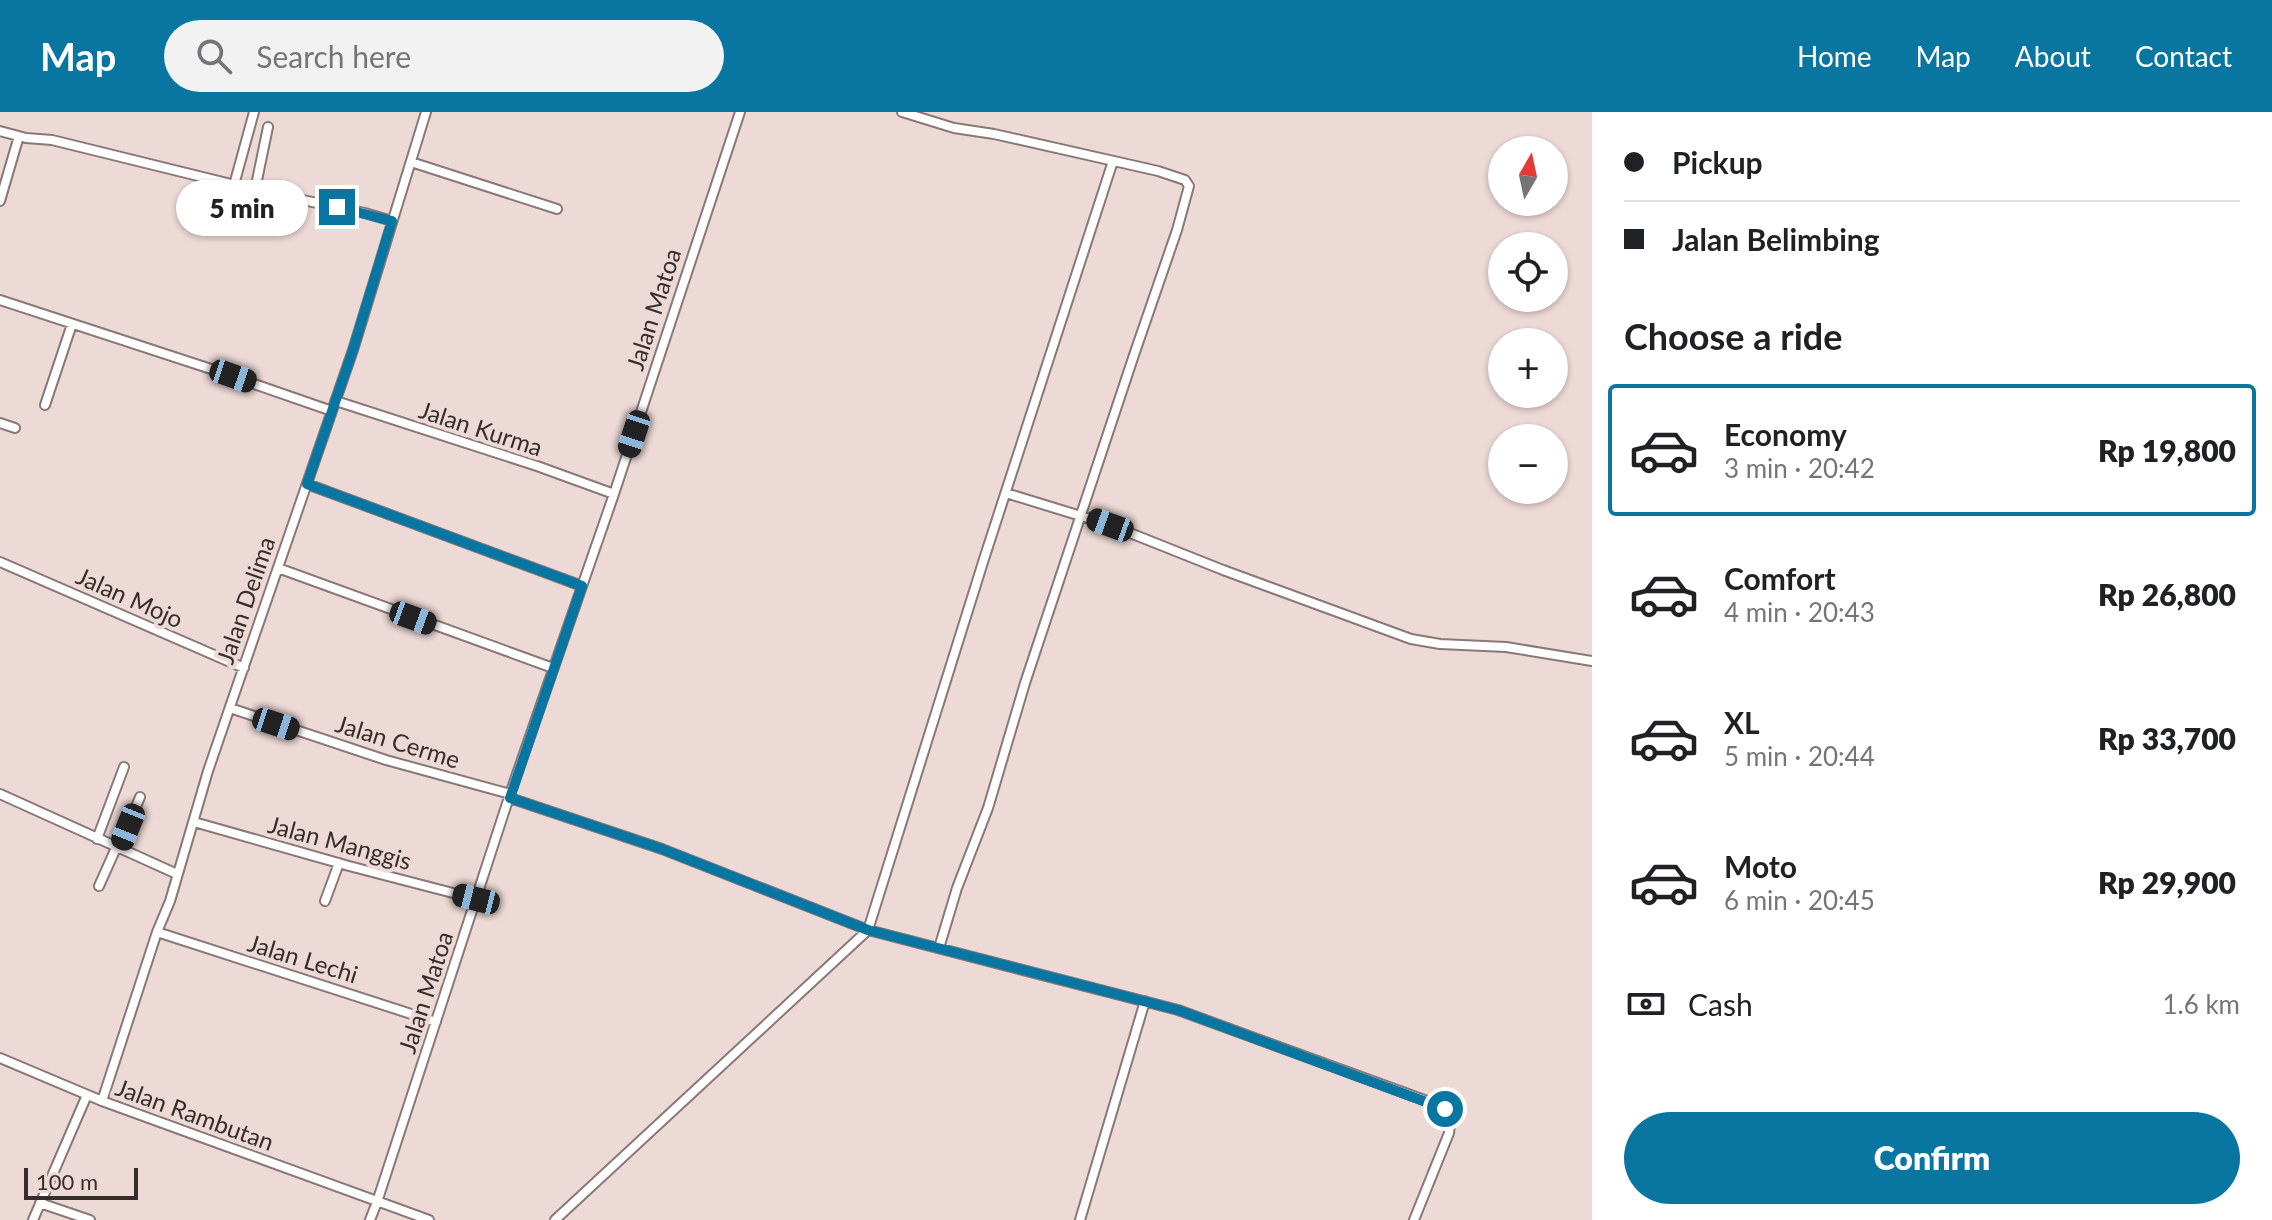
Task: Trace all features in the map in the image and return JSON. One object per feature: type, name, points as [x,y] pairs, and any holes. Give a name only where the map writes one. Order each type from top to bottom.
[{"type":"street","points":[[234,185],[254,112]]},
{"type":"street","name":"Jalan Delima","points":[[102,1101],[230,708],[336,401],[426,112]]},
{"type":"street","name":"Jalan Matoa","points":[[370,1220],[740,112]]},
{"type":"street","points":[[902,112],[954,128],[994,134],[1172,176],[1187,181],[1189,186],[1177,230],[1080,515],[988,808],[957,888],[939,948]]},
{"type":"street","points":[[255,190],[268,127]]},
{"type":"street","points":[[0,131],[52,140],[392,221]]},
{"type":"street","points":[[0,201],[19,136]]},
{"type":"street","points":[[555,1220],[868,930],[1113,161]]},
{"type":"street","points":[[411,162],[557,209]]},
{"type":"street","points":[[0,300],[332,411]]},
{"type":"street","points":[[45,405],[72,324]]},
{"type":"street","name":"Jalan Kurma","points":[[336,401],[614,494]]},
{"type":"street","points":[[0,423],[15,428]]},
{"type":"street","points":[[307,484],[582,586]]},
{"type":"street","points":[[1006,493],[1080,515],[1411,639],[1440,644],[1506,647],[1592,661]]},
{"type":"street","name":"Jalan Mojo","points":[[0,562],[244,668]]},
{"type":"street","points":[[278,568],[553,668]]},
{"type":"street","name":"Jalan Cerme","points":[[230,708],[386,760],[510,796],[662,849],[868,930],[1178,1010],[1445,1109],[1451,1115],[1449,1133],[1414,1220]]},
{"type":"street","points":[[97,839],[124,767]]},
{"type":"street","points":[[0,794],[177,874]]},
{"type":"street","points":[[99,886],[140,797]]},
{"type":"street","name":"Jalan Manggis","points":[[194,822],[476,899]]},
{"type":"street","points":[[325,901],[339,863]]},
{"type":"street","name":"Jalan Lechi","points":[[157,932],[436,1022]]},
{"type":"street","points":[[1080,1220],[1145,1001]]},
{"type":"street","name":"Jalan Rambutan","points":[[0,1058],[102,1101],[429,1220]]},
{"type":"street","points":[[33,1220],[87,1095]]},
{"type":"street","points":[[40,1203],[90,1220]]},
{"type":"route","points":[[337,207],[392,221],[353,350],[307,484],[582,586],[510,798],[662,849],[868,930],[1178,1010],[1445,1109]]}]
